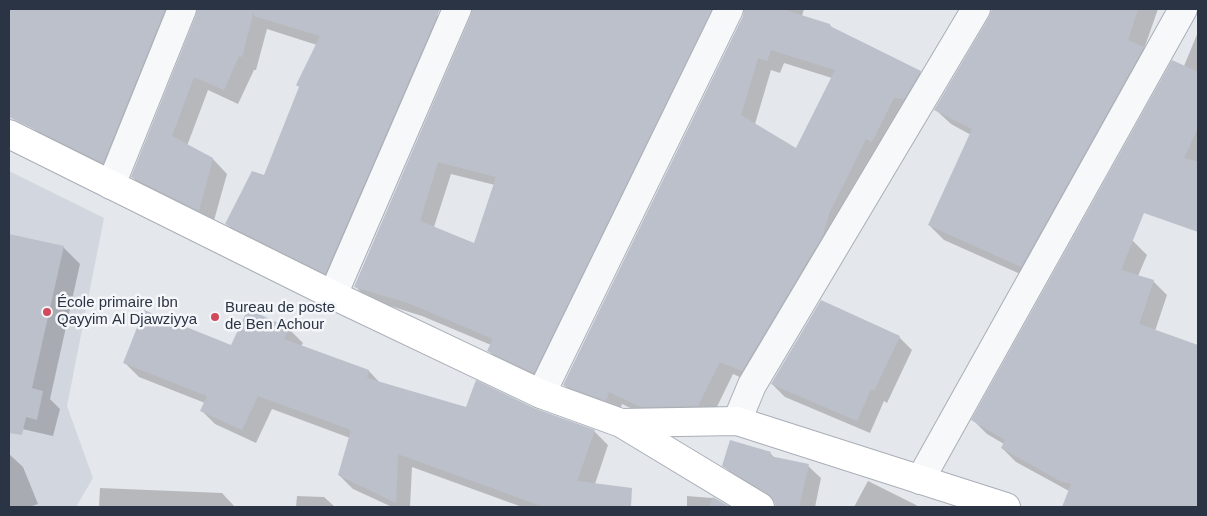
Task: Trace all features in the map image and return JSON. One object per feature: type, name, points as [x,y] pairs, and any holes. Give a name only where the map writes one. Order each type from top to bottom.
[{"type":"street","points":[[111,185],[182,9]]},
{"type":"street","points":[[333,295],[457,9]]},
{"type":"street","points":[[541,394],[729,9]]},
{"type":"street","points":[[736,421],[757,377],[976,9]]},
{"type":"street","points":[[920,480],[1183,9]]},
{"type":"street","points":[[9,134],[333,295],[541,394],[621,423],[760,507]]},
{"type":"street","points":[[621,423],[736,421],[1006,507]]},
{"type":"shaded area","name":"École primaire Ibn Qayyim Al Djawziyya","points":[[9,171],[104,218],[67,406],[93,478],[76,507],[9,507]]},
{"type":"building","points":[[9,9],[165,9],[103,163],[9,117]]},
{"type":"building","points":[[197,9],[440,9],[325,274],[225,224],[252,171],[264,175],[299,87],[296,85],[320,36],[254,16],[254,10],[242,57],[239,56],[224,90],[194,77],[172,136],[213,158],[199,211],[131,177]]},
{"type":"building","points":[[472,9],[712,9],[534,373],[487,351],[493,339],[408,303],[354,287]],"holes":[[[438,162],[496,177],[474,243],[420,221]]]},
{"type":"building","points":[[744,9],[782,9],[830,24],[830,26],[921,71],[904,99],[894,98],[872,142],[866,139],[829,214],[823,235],[742,371],[720,362],[698,406],[641,407],[609,392],[606,401],[563,385],[743,16]],"holes":[[[771,50],[835,70],[796,148],[741,115],[758,58],[767,61]]]},
{"type":"building","points":[[992,9],[1138,9],[1128,40],[1144,47],[1021,267],[928,225],[972,129],[934,110]]},
{"type":"building","points":[[1172,60],[1198,72],[1198,127],[1184,158],[1198,162],[1198,232],[1144,213],[1121,270],[1154,280],[1139,324],[1198,345],[1198,507],[1062,507],[1071,484],[1060,481],[1001,448],[1005,440],[971,420]]},
{"type":"building","points":[[9,234],[64,246],[32,388],[43,391],[37,420],[26,417],[22,435],[9,433]]},
{"type":"building","points":[[821,300],[900,336],[874,391],[871,389],[857,421],[771,384]]},
{"type":"building","points":[[248,309],[289,328],[284,339],[369,370],[367,378],[466,407],[476,380],[534,408],[595,430],[577,481],[632,488],[631,507],[544,507],[398,454],[396,503],[338,475],[351,430],[258,396],[242,430],[200,411],[207,396],[123,363],[144,310],[231,345]]},
{"type":"building","points":[[730,440],[771,452],[770,456],[809,464],[799,507],[776,507],[773,499],[768,494],[722,466]]},
{"type":"building","points":[[713,497],[730,507],[709,507]]},
{"type":"place","name":"École primaire Ibn Qayyim Al Djawziyya","points":[[47,312]]},
{"type":"place","name":"Bureau de poste de Ben Achour","points":[[215,317]]}]
